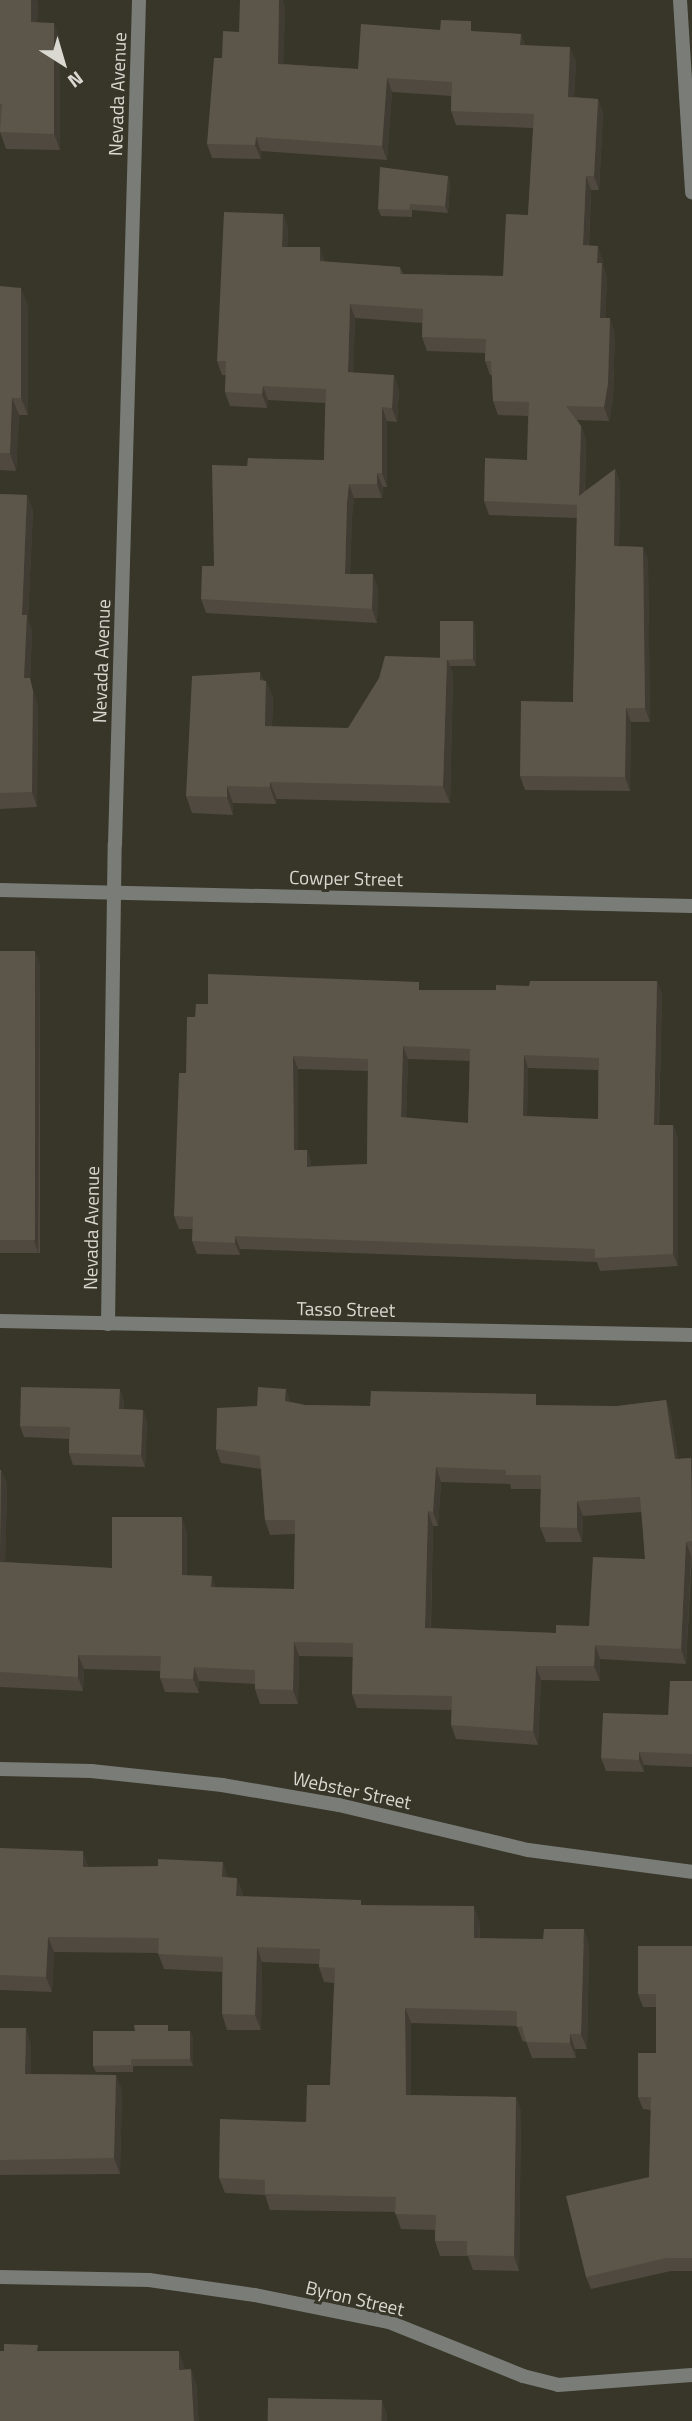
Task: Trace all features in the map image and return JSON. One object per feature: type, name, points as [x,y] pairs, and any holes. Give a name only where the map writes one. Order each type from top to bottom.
[{"type":"street","name":"Nevada Avenue","points":[[108,1324],[115,893],[139,0]]},
{"type":"street","points":[[680,0],[692,193]]},
{"type":"street","name":"Cowper Street","points":[[0,890],[692,906]]},
{"type":"street","name":"Tasso Street","points":[[0,1321],[692,1335]]},
{"type":"street","name":"Webster Street","points":[[0,1769],[91,1770],[222,1785],[339,1805],[540,1852],[692,1872]]},
{"type":"street","name":"Byron Street","points":[[0,2277],[149,2280],[255,2295],[388,2322],[523,2376],[558,2385],[692,2375]]},
{"type":"building","points":[[0,0],[31,0],[31,22],[54,23],[54,134],[0,132]]},
{"type":"building","points":[[240,0],[279,0],[278,64],[358,69],[361,24],[440,30],[441,20],[471,21],[471,31],[521,34],[520,45],[570,47],[568,97],[598,99],[594,176],[586,176],[583,245],[598,246],[597,263],[602,263],[600,318],[610,318],[608,384],[604,407],[566,406],[581,426],[579,496],[615,469],[614,546],[643,547],[645,708],[626,708],[625,777],[520,776],[521,701],[573,702],[577,505],[484,501],[485,458],[527,460],[529,402],[493,401],[491,361],[485,361],[486,339],[422,337],[423,309],[350,304],[348,372],[394,375],[392,408],[382,407],[382,473],[377,473],[377,484],[349,484],[347,502],[345,574],[373,574],[372,609],[201,599],[202,566],[214,566],[212,465],[247,466],[248,458],[324,460],[326,389],[263,386],[262,394],[225,392],[226,361],[217,361],[224,212],[283,214],[282,247],[320,247],[320,261],[400,267],[400,274],[503,276],[506,214],[528,215],[534,114],[451,111],[452,82],[387,78],[382,146],[256,137],[255,145],[207,144],[214,58],[222,58],[223,31],[239,32]]},
{"type":"building","points":[[380,167],[448,176],[445,206],[410,204],[409,210],[378,209]]},
{"type":"building","points":[[0,286],[21,288],[21,398],[12,398],[10,453],[0,453]]},
{"type":"building","points":[[0,494],[27,495],[22,615],[27,615],[24,678],[30,678],[33,691],[32,792],[0,793]]},
{"type":"building","points":[[440,621],[473,621],[473,659],[440,658]]},
{"type":"building","points":[[385,656],[447,658],[443,786],[270,782],[270,787],[227,786],[227,797],[186,796],[192,676],[260,672],[260,680],[266,681],[265,726],[348,728],[379,678]]},
{"type":"building","points":[[0,951],[35,951],[35,1240],[0,1240]]},
{"type":"building","points":[[208,974],[419,982],[419,990],[496,990],[496,985],[529,986],[530,981],[657,981],[654,1125],[673,1125],[673,1254],[595,1258],[595,1249],[235,1236],[235,1243],[192,1241],[193,1217],[174,1216],[179,1073],[186,1073],[187,1017],[195,1017],[196,1004],[208,1004]],"holes":[[[403,1046],[470,1049],[468,1123],[401,1117]],[[524,1055],[599,1058],[598,1119],[523,1116]],[[293,1056],[368,1059],[367,1164],[307,1167],[307,1150],[294,1150]]]},
{"type":"building","points":[[21,1387],[120,1389],[119,1409],[143,1410],[141,1455],[69,1453],[70,1427],[20,1426]]},
{"type":"building","points":[[258,1387],[286,1389],[285,1401],[305,1405],[370,1406],[371,1391],[536,1394],[536,1405],[617,1406],[666,1400],[675,1459],[691,1458],[692,1541],[686,1542],[681,1649],[595,1645],[594,1666],[536,1666],[533,1731],[451,1725],[452,1696],[352,1694],[353,1643],[294,1642],[293,1690],[255,1689],[255,1670],[194,1667],[193,1679],[160,1678],[161,1656],[78,1655],[78,1677],[0,1672],[0,1562],[112,1568],[112,1517],[182,1517],[182,1575],[212,1576],[211,1587],[294,1589],[295,1520],[265,1520],[260,1456],[216,1449],[217,1408],[257,1406]],"holes":[[[436,1467],[506,1470],[506,1475],[541,1475],[540,1527],[577,1528],[577,1501],[640,1497],[645,1559],[593,1557],[589,1626],[556,1625],[556,1633],[425,1628],[428,1511],[433,1512]]]},
{"type":"building","points":[[0,1470],[1,1470],[0,1546]]},
{"type":"building","points":[[670,1681],[692,1681],[692,1754],[639,1752],[639,1760],[601,1758],[603,1713],[668,1715]]},
{"type":"building","points":[[0,1848],[83,1851],[83,1867],[158,1866],[158,1859],[223,1862],[222,1877],[237,1878],[236,1896],[361,1900],[361,1905],[474,1906],[474,1938],[543,1939],[544,1929],[584,1929],[581,2034],[570,2034],[570,2043],[526,2042],[522,2026],[517,2027],[517,2011],[405,2008],[406,2095],[516,2097],[514,2256],[467,2255],[467,2241],[435,2241],[436,2215],[395,2214],[396,2197],[265,2194],[265,2180],[219,2178],[220,2119],[306,2122],[307,2085],[330,2085],[335,1968],[319,1967],[320,1949],[257,1947],[255,2015],[222,2014],[223,1957],[158,1954],[159,1938],[48,1937],[46,1977],[0,1975]]},
{"type":"building","points":[[638,1946],[692,1946],[692,2258],[666,2258],[586,2277],[566,2196],[649,2177],[651,2097],[638,2097],[638,2053],[656,2053],[656,1994],[638,1994]]},
{"type":"building","points":[[134,2025],[168,2025],[168,2031],[190,2031],[190,2059],[131,2059],[131,2065],[93,2066],[93,2031],[135,2031]]},
{"type":"building","points":[[0,2028],[26,2028],[25,2074],[116,2075],[114,2158],[0,2160]]},
{"type":"building","points":[[4,2344],[38,2345],[37,2351],[179,2351],[179,2370],[191,2369],[194,2421],[0,2421],[0,2351],[4,2351]]},
{"type":"building","points":[[268,2398],[382,2400],[382,2421],[268,2421]]}]
